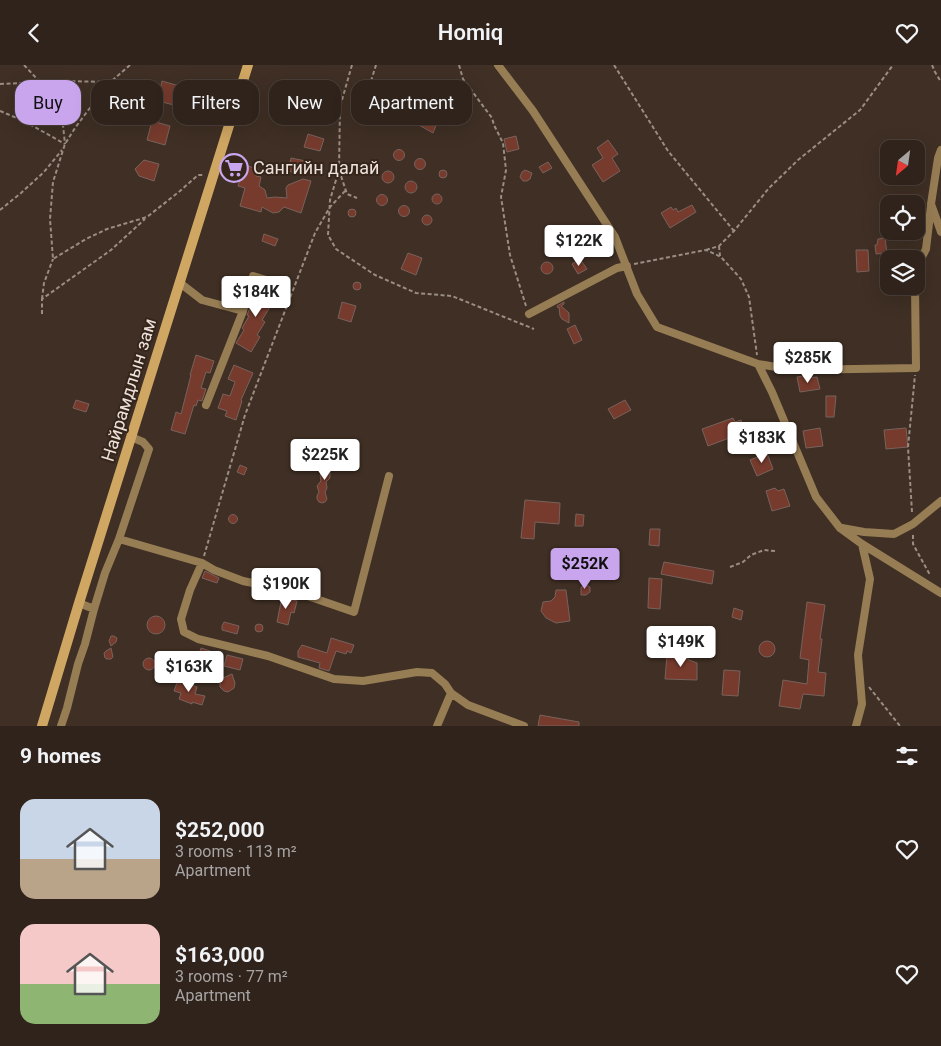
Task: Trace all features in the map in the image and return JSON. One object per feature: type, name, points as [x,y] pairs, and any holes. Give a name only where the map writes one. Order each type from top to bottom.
[{"type":"main road","name":"Найрамдлын зам","points":[[42,726],[248,65]]},
{"type":"street","points":[[498,65],[533,111],[614,237],[637,294],[657,327],[758,364],[794,370],[916,368],[915,295]]},
{"type":"street","points":[[925,251],[938,158],[941,150]]},
{"type":"street","points":[[931,204],[941,232]]},
{"type":"street","points":[[528,314],[617,269],[627,266]]},
{"type":"street","points":[[206,405],[243,311],[253,275],[274,282]]},
{"type":"street","points":[[180,283],[202,300],[243,311]]},
{"type":"street","points":[[758,364],[772,392],[816,497],[840,528],[862,544],[941,593]]},
{"type":"street","points":[[61,726],[68,708],[78,664],[105,573],[119,539],[149,449],[143,442],[131,437]]},
{"type":"street","points":[[119,539],[202,563],[214,570],[243,581],[296,592],[354,612],[389,476]]},
{"type":"street","points":[[840,528],[864,532],[894,533],[913,524],[941,501]]},
{"type":"street","points":[[856,726],[862,704],[858,655],[870,579],[862,544]]},
{"type":"street","points":[[202,563],[190,590],[181,619],[184,632],[198,639],[268,656],[334,679],[362,681],[417,672],[432,673],[446,684],[451,693],[468,705],[524,726]]},
{"type":"street","points":[[79,603],[94,609]]},
{"type":"street","points":[[437,726],[451,693]]},
{"type":"path","points":[[24,65],[38,80],[62,116],[64,144],[53,182],[50,219],[53,259],[44,283],[42,314]]},
{"type":"path","points":[[112,80],[130,65]]},
{"type":"path","points":[[352,65],[340,107],[339,170],[330,207],[328,235],[336,249],[375,275],[416,293],[452,296],[534,329]]},
{"type":"path","points":[[371,80],[376,65]]},
{"type":"path","points":[[459,65],[463,79],[492,118],[503,143],[506,170],[502,197],[510,255],[528,314]]},
{"type":"path","points":[[614,65],[668,151],[734,231]]},
{"type":"path","points":[[627,266],[719,246],[734,231],[769,188],[798,160],[860,110],[893,65]]},
{"type":"path","points":[[932,65],[941,82]]},
{"type":"path","points":[[0,84],[91,82]]},
{"type":"path","points":[[64,144],[91,106]]},
{"type":"path","points":[[0,111],[24,121],[64,144]]},
{"type":"path","points":[[0,210],[44,172],[63,148]]},
{"type":"path","points":[[339,170],[347,194],[357,197]]},
{"type":"path","points":[[42,299],[111,249],[198,175],[213,176]]},
{"type":"path","points":[[202,563],[245,415],[315,233],[330,207],[346,190]]},
{"type":"path","points":[[53,259],[107,229],[147,217]]},
{"type":"path","points":[[719,246],[720,257]]},
{"type":"path","points":[[706,250],[720,257],[741,279],[749,297],[758,364]]},
{"type":"path","points":[[916,368],[908,447],[913,544],[930,576]]},
{"type":"path","points":[[730,567],[743,562],[751,555],[764,549],[775,551]]},
{"type":"path","points":[[860,675],[899,726]]},
{"type":"building","points":[[163,81],[173,84],[173,105],[163,102]]},
{"type":"building","points":[[163,124],[170,126],[165,145],[147,140],[151,125]]},
{"type":"building","points":[[419,125],[436,125],[433,133]]},
{"type":"building","points":[[308,134],[324,139],[320,151],[304,147]]},
{"type":"building","points":[[516,136],[519,149],[507,152],[504,139]]},
{"type":"building","points":[[608,140],[618,154],[612,158],[620,171],[603,182],[592,165],[603,158],[597,148]]},
{"type":"building","points":[[397,150],[401,150],[404,155],[403,159],[397,160],[394,157],[394,153]]},
{"type":"building","points":[[291,158],[306,161],[303,175],[288,171]]},
{"type":"building","points":[[420,158],[426,164],[420,170],[414,164]]},
{"type":"building","points":[[144,160],[159,164],[154,181],[139,176],[135,169]]},
{"type":"building","points":[[548,162],[552,168],[543,173],[539,167]]},
{"type":"building","points":[[244,165],[258,169],[256,176],[261,177],[259,186],[265,190],[267,198],[287,198],[286,188],[288,185],[303,179],[311,181],[301,213],[284,207],[279,212],[273,213],[262,207],[261,212],[240,206],[245,188],[238,186]]},
{"type":"building","points":[[443,170],[447,174],[443,178],[439,174]]},
{"type":"building","points":[[525,170],[532,173],[530,179],[523,181],[520,177]]},
{"type":"building","points":[[386,171],[390,171],[394,177],[390,183],[386,183],[382,179],[382,175]]},
{"type":"building","points":[[409,181],[413,181],[417,187],[413,193],[409,193],[405,189],[405,185]]},
{"type":"building","points":[[382,194],[388,200],[382,206],[376,200]]},
{"type":"building","points":[[435,194],[439,194],[442,199],[441,203],[435,204],[432,201],[432,197]]},
{"type":"building","points":[[404,205],[410,211],[404,217],[398,211]]},
{"type":"building","points":[[692,205],[696,212],[670,228],[661,213],[671,207],[673,210],[676,208],[678,212]]},
{"type":"building","points":[[352,209],[356,213],[352,217],[348,213]]},
{"type":"building","points":[[425,215],[429,215],[432,220],[431,224],[425,225],[422,222],[422,218]]},
{"type":"building","points":[[264,234],[278,239],[275,246],[262,241]]},
{"type":"building","points":[[878,239],[885,240],[887,250],[880,250],[880,254],[876,254],[875,245],[877,245]]},
{"type":"building","points":[[856,250],[868,250],[869,271],[857,272]]},
{"type":"building","points":[[408,253],[422,258],[416,275],[401,269]]},
{"type":"building","points":[[580,259],[587,269],[578,274],[572,264]]},
{"type":"building","points":[[547,262],[553,268],[547,274],[541,268]]},
{"type":"building","points":[[357,282],[361,286],[357,290],[353,286]]},
{"type":"building","points":[[259,284],[275,289],[266,304],[270,307],[262,320],[265,322],[257,335],[260,337],[251,352],[236,343],[244,330],[242,328],[249,316],[247,315],[253,301],[254,292]]},
{"type":"building","points":[[342,302],[356,306],[351,322],[338,318]]},
{"type":"building","points":[[564,302],[561,306],[569,313],[569,323],[562,319],[559,307],[557,306]]},
{"type":"building","points":[[575,325],[582,340],[574,344],[567,329]]},
{"type":"building","points":[[790,344],[793,345],[793,355],[786,356],[783,355],[782,348],[783,345]]},
{"type":"building","points":[[196,355],[214,361],[210,373],[206,372],[201,388],[206,389],[202,401],[198,400],[196,406],[194,405],[185,434],[171,430],[176,412],[181,414]]},
{"type":"building","points":[[234,365],[253,373],[241,400],[236,420],[225,416],[227,411],[218,408],[223,394],[230,396],[235,382],[228,379]]},
{"type":"building","points":[[803,376],[806,378],[817,377],[820,389],[800,392],[797,377]]},
{"type":"building","points":[[826,396],[836,396],[834,417],[826,417]]},
{"type":"building","points":[[76,400],[89,404],[86,412],[73,408]]},
{"type":"building","points":[[625,400],[631,410],[614,419],[608,409]]},
{"type":"building","points":[[733,418],[735,422],[741,420],[745,432],[708,446],[702,429]]},
{"type":"building","points":[[820,428],[823,446],[806,448],[803,431]]},
{"type":"building","points":[[906,428],[908,447],[886,449],[884,430]]},
{"type":"building","points":[[767,453],[773,469],[757,476],[750,460]]},
{"type":"building","points":[[328,460],[333,461],[334,466],[330,472],[330,478],[326,482],[327,488],[325,492],[327,499],[322,503],[317,499],[319,492],[317,486],[321,481],[320,475],[324,470],[324,463]]},
{"type":"building","points":[[240,465],[247,468],[244,475],[237,472]]},
{"type":"building","points":[[775,488],[778,491],[784,489],[790,506],[772,511],[766,491]]},
{"type":"building","points":[[525,500],[560,503],[559,524],[535,522],[534,539],[521,538]]},
{"type":"building","points":[[576,514],[584,515],[583,526],[575,526]]},
{"type":"building","points":[[233,515],[237,519],[233,523],[229,519]]},
{"type":"building","points":[[650,529],[660,529],[659,546],[649,545]]},
{"type":"building","points":[[664,562],[714,571],[712,584],[661,574]]},
{"type":"building","points":[[205,571],[219,578],[217,583],[202,578]]},
{"type":"building","points":[[649,578],[662,579],[660,609],[648,608]]},
{"type":"building","points":[[586,585],[590,587],[590,592],[586,595],[581,595],[581,587]]},
{"type":"building","points":[[556,590],[566,590],[570,621],[556,623],[546,618],[541,611],[543,602],[551,601],[555,597]]},
{"type":"building","points":[[282,597],[297,601],[294,613],[291,612],[288,625],[277,622]]},
{"type":"building","points":[[807,602],[825,605],[818,672],[826,673],[824,696],[803,694],[800,709],[779,706],[783,680],[807,684],[809,660],[800,658]]},
{"type":"building","points":[[734,608],[743,611],[741,620],[732,617]]},
{"type":"building","points":[[152,616],[160,616],[165,621],[163,632],[152,634],[147,629],[147,621]]},
{"type":"building","points":[[224,622],[239,626],[237,634],[222,630]]},
{"type":"building","points":[[259,624],[263,628],[259,632],[255,628]]},
{"type":"building","points":[[111,636],[117,638],[116,642],[111,646],[109,641]]},
{"type":"building","points":[[331,638],[354,645],[351,653],[347,651],[346,654],[336,651],[329,671],[319,668],[320,663],[298,657],[298,651],[302,645],[327,653]]},
{"type":"building","points":[[767,641],[775,649],[767,657],[759,649]]},
{"type":"building","points":[[111,648],[113,657],[107,659],[104,653]]},
{"type":"building","points":[[201,648],[210,651],[205,668],[196,665]]},
{"type":"building","points":[[227,655],[243,659],[240,670],[224,666]]},
{"type":"building","points":[[667,655],[686,656],[689,660],[697,663],[697,680],[665,679]]},
{"type":"building","points":[[147,658],[151,658],[155,664],[151,670],[147,670],[143,666],[143,662]]},
{"type":"building","points":[[724,670],[740,671],[738,696],[722,695]]},
{"type":"building","points":[[232,674],[235,683],[234,688],[228,692],[224,691],[220,687],[220,682],[223,678]]},
{"type":"building","points":[[178,680],[197,687],[195,694],[205,696],[202,705],[192,702],[192,704],[179,699],[181,693],[174,691]]},
{"type":"building","points":[[540,715],[579,722],[579,726],[538,726]]},
{"type":"place","name":"Сангийн далай","points":[[234,168]]}]
